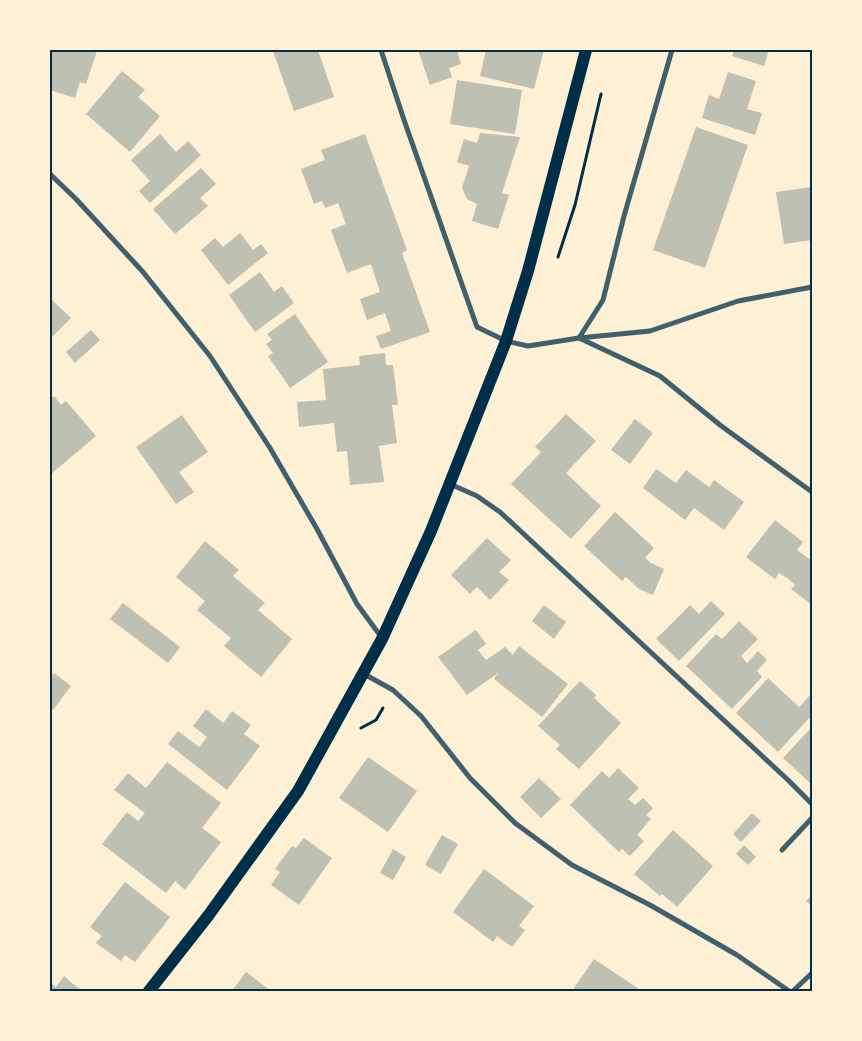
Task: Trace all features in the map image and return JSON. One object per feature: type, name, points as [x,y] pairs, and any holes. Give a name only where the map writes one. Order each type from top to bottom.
[{"type":"main road","points":[[149,991],[208,916],[298,791],[382,639],[450,484],[506,341],[528,272],[586,50]]},
{"type":"street","points":[[380,50],[478,327],[506,341],[528,346],[579,338],[650,331],[738,301],[812,286]]},
{"type":"street","points":[[579,338],[603,300],[624,216],[672,50]]},
{"type":"street","points":[[50,174],[76,199],[143,272],[210,356],[270,448],[317,529],[357,604],[382,639]]},
{"type":"street","points":[[579,338],[660,376],[720,424],[812,492]]},
{"type":"street","points":[[450,484],[477,496],[500,512],[812,804]]},
{"type":"street","points":[[364,674],[394,690],[421,716],[470,778],[515,823],[572,865],[650,905],[737,955],[789,991]]},
{"type":"street","points":[[782,850],[812,818]]},
{"type":"street","points":[[793,991],[812,973]]},
{"type":"building","points":[[50,50],[97,51],[86,84],[80,82],[75,98],[50,90]]},
{"type":"building","points":[[267,50],[318,50],[334,97],[294,111],[273,51],[268,52]]},
{"type":"building","points":[[418,50],[457,50],[461,64],[449,68],[452,77],[430,85]]},
{"type":"building","points":[[486,50],[544,50],[534,89],[480,76]]},
{"type":"building","points":[[734,50],[769,50],[764,66],[732,56]]},
{"type":"building","points":[[122,71],[145,90],[138,97],[160,116],[130,152],[86,114]]},
{"type":"building","points":[[728,72],[756,81],[747,109],[762,113],[755,135],[702,118],[709,95],[719,99]]},
{"type":"building","points":[[457,80],[522,90],[515,134],[450,124]]},
{"type":"building","points":[[696,127],[748,145],[705,268],[653,250]]},
{"type":"building","points":[[480,133],[520,137],[502,193],[509,195],[498,229],[472,221],[477,204],[467,199],[462,188],[469,166],[457,162],[464,139],[477,143]]},
{"type":"building","points":[[160,134],[176,152],[188,141],[201,155],[150,203],[139,191],[150,181],[131,160]]},
{"type":"building","points":[[365,134],[407,250],[402,253],[430,332],[381,349],[376,336],[391,331],[385,313],[367,320],[360,299],[380,292],[371,264],[347,273],[331,230],[346,224],[338,203],[325,208],[322,201],[314,204],[301,169],[325,160],[321,150]]},
{"type":"building","points":[[201,168],[216,184],[200,198],[208,206],[175,234],[153,209]]},
{"type":"building","points":[[812,187],[812,240],[784,244],[776,192]]},
{"type":"building","points":[[240,233],[253,250],[261,244],[268,253],[228,285],[201,250],[215,238],[223,247]]},
{"type":"building","points":[[260,272],[274,292],[282,286],[294,303],[255,332],[229,295]]},
{"type":"building","points":[[50,298],[71,318],[50,339]]},
{"type":"building","points":[[295,314],[328,362],[290,388],[268,356],[273,353],[266,344],[272,340],[267,334]]},
{"type":"building","points":[[91,330],[100,340],[75,363],[66,352]]},
{"type":"building","points":[[385,353],[386,365],[393,365],[398,405],[392,405],[397,443],[379,446],[384,482],[350,485],[347,451],[337,452],[334,423],[299,427],[297,402],[326,400],[323,369],[360,365],[359,356]]},
{"type":"building","points":[[54,396],[61,405],[66,401],[96,436],[50,475],[50,399]]},
{"type":"building","points":[[566,414],[596,441],[566,473],[601,506],[571,539],[511,484],[541,452],[535,447]]},
{"type":"building","points":[[182,415],[208,452],[179,472],[194,492],[176,504],[136,447]]},
{"type":"building","points":[[635,419],[653,433],[630,464],[611,450]]},
{"type":"building","points":[[656,469],[676,483],[686,470],[709,487],[714,480],[744,502],[724,530],[694,508],[685,520],[643,488]]},
{"type":"building","points":[[615,512],[654,548],[645,558],[664,569],[653,595],[639,589],[626,577],[622,581],[584,546]]},
{"type":"building","points":[[775,520],[803,542],[797,550],[812,561],[812,605],[791,589],[795,585],[787,578],[779,573],[775,579],[746,557]]},
{"type":"building","points":[[487,538],[511,560],[499,572],[509,580],[490,600],[477,587],[470,594],[451,575]]},
{"type":"building","points":[[205,541],[239,570],[233,576],[265,603],[258,610],[292,639],[261,677],[224,646],[231,638],[197,610],[205,601],[176,577]]},
{"type":"building","points":[[711,601],[725,614],[679,661],[656,639],[690,605],[699,614]]},
{"type":"building","points":[[123,603],[180,647],[168,663],[110,619]]},
{"type":"building","points":[[544,605],[566,622],[554,639],[532,621]]},
{"type":"building","points":[[739,621],[758,639],[741,656],[747,663],[758,651],[767,660],[757,671],[762,677],[732,709],[686,666],[716,634],[722,639]]},
{"type":"building","points":[[476,630],[486,644],[478,650],[486,660],[505,647],[513,655],[519,646],[568,684],[542,717],[494,679],[498,673],[467,695],[438,657]]},
{"type":"building","points":[[54,673],[71,686],[53,710],[50,708],[50,678]]},
{"type":"building","points":[[768,678],[799,707],[812,694],[812,715],[778,752],[736,713]]},
{"type":"building","points":[[580,681],[596,695],[594,698],[621,723],[579,769],[556,749],[560,745],[538,726]]},
{"type":"building","points":[[206,709],[223,723],[232,711],[251,725],[244,734],[260,746],[227,790],[168,744],[178,731],[199,747],[207,737],[193,726]]},
{"type":"building","points":[[809,730],[812,733],[812,785],[783,758]]},
{"type":"building","points":[[368,757],[417,791],[388,832],[339,798]]},
{"type":"building","points":[[167,762],[221,803],[202,828],[221,842],[185,890],[175,881],[166,893],[102,844],[127,812],[138,821],[145,813],[114,790],[128,773],[146,788]]},
{"type":"building","points":[[618,768],[639,788],[628,799],[635,805],[643,798],[653,808],[646,815],[651,819],[637,835],[644,841],[630,856],[622,849],[619,852],[570,805],[602,771],[609,778]]},
{"type":"building","points":[[539,778],[561,799],[541,818],[520,797]]},
{"type":"building","points":[[752,813],[761,821],[741,842],[733,834]]},
{"type":"building","points":[[673,830],[713,866],[677,907],[662,894],[660,896],[634,874]]},
{"type":"building","points":[[442,835],[458,844],[441,874],[425,865]]},
{"type":"building","points":[[304,838],[332,858],[299,905],[271,885],[280,872],[275,869],[292,846],[296,848]]},
{"type":"building","points":[[744,845],[756,857],[748,865],[736,854]]},
{"type":"building","points":[[393,849],[406,857],[393,880],[380,873]]},
{"type":"building","points":[[484,869],[534,906],[519,926],[525,930],[512,947],[497,936],[493,942],[453,912]]},
{"type":"building","points":[[125,882],[170,917],[135,962],[125,955],[121,961],[96,943],[102,936],[90,927]]},
{"type":"building","points":[[812,895],[812,906],[806,901]]},
{"type":"building","points":[[594,959],[642,991],[572,991]]},
{"type":"building","points":[[246,972],[271,991],[232,991]]},
{"type":"building","points":[[64,976],[83,991],[50,991],[50,982],[56,987]]}]
